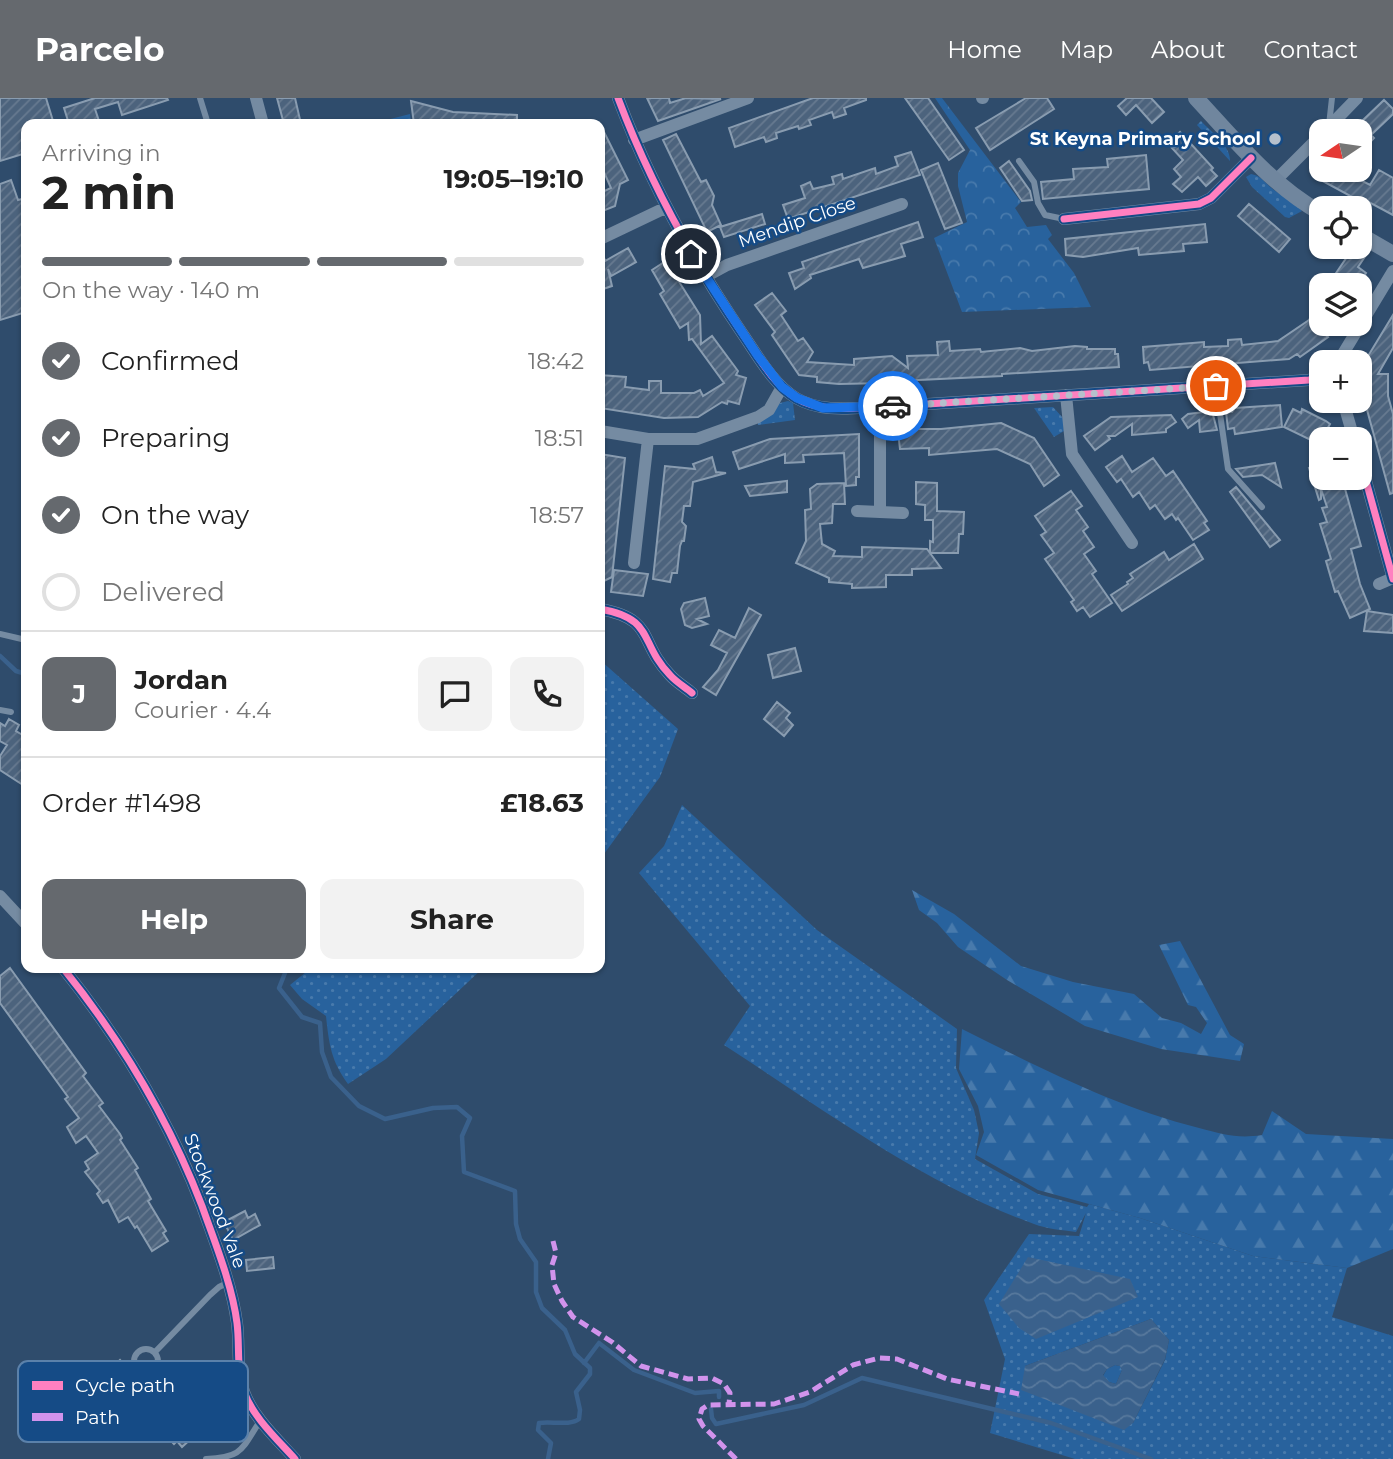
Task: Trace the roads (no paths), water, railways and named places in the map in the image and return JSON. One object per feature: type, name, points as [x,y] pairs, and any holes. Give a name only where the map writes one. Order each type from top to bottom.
[{"type":"street","points":[[256,98],[262,119]]},
{"type":"street","points":[[618,98],[665,208],[705,277],[771,375],[797,398],[823,408],[880,407],[1309,380]]},
{"type":"street","points":[[634,140],[748,98]]},
{"type":"street","points":[[1196,98],[1251,158],[1309,206]]},
{"type":"street","points":[[1337,119],[1357,98]]},
{"type":"street","points":[[1276,179],[1309,147]]},
{"type":"street","points":[[1064,219],[1199,204],[1211,198],[1251,158]]},
{"type":"street","name":"Mendip Close","points":[[705,277],[727,265],[902,204]]},
{"type":"street","points":[[605,237],[665,208]]},
{"type":"street","points":[[1372,242],[1393,254]]},
{"type":"street","points":[[1345,350],[1393,271]]},
{"type":"street","points":[[605,432],[648,439],[689,441],[745,423],[769,410],[782,387]]},
{"type":"street","points":[[1066,395],[1072,454],[1132,543]]},
{"type":"street","points":[[880,407],[880,512]]},
{"type":"street","points":[[634,563],[648,439]]},
{"type":"street","points":[[1369,490],[1393,578],[1378,584]]},
{"type":"street","points":[[857,511],[903,513]]},
{"type":"street","points":[[605,610],[630,617],[640,626],[670,675],[692,693]]},
{"type":"street","points":[[0,896],[21,919]]},
{"type":"street","name":"Stockwood Vale","points":[[67,973],[127,1057],[173,1138],[202,1206],[227,1283],[237,1323],[239,1361]]},
{"type":"street","name":"Stockwood Vale","points":[[248,1399],[253,1410],[295,1459]]},
{"type":"lane","points":[[200,98],[206,119]]},
{"type":"lane","points":[[1328,119],[1332,98]]},
{"type":"lane","points":[[1019,161],[1034,182],[1038,203],[1045,215],[1064,219]]},
{"type":"lane","points":[[1216,386],[1228,469],[1262,508]]},
{"type":"lane","points":[[0,634],[21,639]]},
{"type":"lane","points":[[0,710],[11,712]]},
{"type":"lane","points":[[155,1352],[210,1295],[227,1283]]},
{"type":"lane","points":[[134,1361],[136,1353],[149,1348],[155,1352],[159,1361]]},
{"type":"lane","points":[[248,1438],[261,1419]]},
{"type":"lane","points":[[206,1459],[229,1458],[239,1452],[246,1442]]},
{"type":"water","points":[[1028,1257],[1130,1279],[1138,1297],[1036,1339],[1019,1328],[999,1304]]},
{"type":"water","points":[[1151,1319],[1169,1340],[1165,1359],[1133,1423],[1124,1430],[1021,1390],[1025,1366]],"holes":[[[1120,1366],[1122,1370],[1116,1384],[1109,1382],[1103,1375],[1107,1369]]]},
{"type":"waterway","points":[[0,656],[21,672]]},
{"type":"waterway","points":[[285,973],[279,988],[302,1017],[320,1023],[322,1052],[331,1077],[359,1106],[385,1119],[433,1108],[457,1107],[470,1118],[462,1136],[464,1172],[515,1191],[516,1224],[520,1239],[536,1262],[536,1292],[542,1308],[565,1330],[575,1354],[590,1368],[590,1374],[576,1392],[579,1419],[566,1423],[539,1423],[538,1430],[551,1443],[548,1459]]},
{"type":"waterway","points":[[584,1363],[599,1343],[634,1370],[695,1393],[719,1391],[719,1397]]},
{"type":"waterway","points":[[711,1409],[716,1424],[804,1405],[862,1378],[1051,1423],[1151,1459]]},
{"type":"place","name":"St Keyna Primary School","points":[[1275,139]]}]
